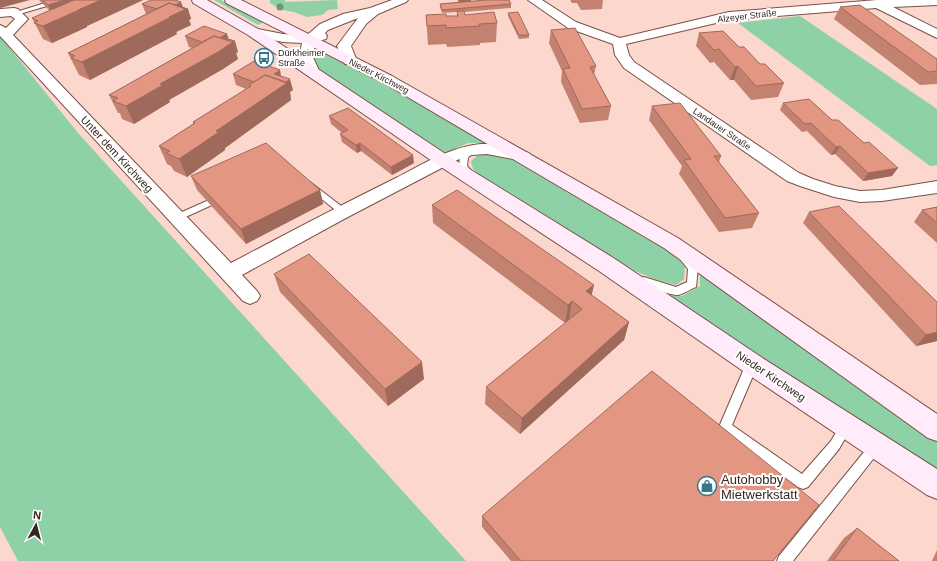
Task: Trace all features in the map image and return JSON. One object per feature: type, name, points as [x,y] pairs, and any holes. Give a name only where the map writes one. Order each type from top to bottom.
[{"type":"main road","name":"Nieder Kirchweg","points":[[198,0],[253,32],[444,161],[607,265],[752,364],[937,485]]},
{"type":"main road","name":"Nieder Kirchweg","points":[[231,0],[387,79],[525,157],[671,243],[937,429]]},
{"type":"street","points":[[313,73],[306,57],[309,40],[324,27],[347,17],[374,11],[402,0]]},
{"type":"street","points":[[534,0],[572,25],[619,42]]},
{"type":"street","name":"Alzeyer Straße","points":[[619,42],[729,16],[874,2],[937,1]]},
{"type":"street","points":[[874,2],[937,34]]},
{"type":"street","points":[[0,13],[8,11],[17,14]]},
{"type":"street","points":[[350,61],[344,46],[362,21],[374,11]]},
{"type":"street","name":"Unter dem Kirchweg","points":[[17,14],[22,19],[21,21],[3,32],[250,296]]},
{"type":"street","points":[[253,32],[283,38],[309,40],[336,32],[362,21]]},
{"type":"street","points":[[285,28],[324,27]]},
{"type":"street","name":"Landauer Straße","points":[[619,42],[622,55],[629,65],[793,177],[818,187],[850,195],[884,195],[937,187]]},
{"type":"street","name":"Nieder Kirchweg","points":[[444,161],[469,151],[482,149],[500,150],[525,157]]},
{"type":"street","points":[[229,272],[342,211],[444,161]]},
{"type":"lane","points":[[17,14],[46,6]]},
{"type":"lane","name":"Nieder Kirchweg","points":[[469,151],[464,158],[463,166],[474,179]]},
{"type":"lane","points":[[303,179],[342,211]]},
{"type":"lane","points":[[176,218],[209,203]]},
{"type":"lane","name":"Nieder Kirchweg","points":[[607,265],[653,285],[677,291],[692,284],[693,268],[671,243]]},
{"type":"lane","points":[[752,364],[725,426],[803,483],[835,445],[847,426]]},
{"type":"lane","points":[[784,561],[877,445]]},
{"type":"green space","points":[[214,0],[221,0],[264,22],[258,25]]},
{"type":"green space","points":[[270,0],[285,0],[285,2],[337,0],[338,9],[328,10],[322,15],[307,17],[294,12],[282,10],[270,3]]},
{"type":"green space","points":[[800,16],[937,109],[937,165],[930,166],[738,23]]},
{"type":"green space","points":[[0,36],[78,133],[466,561],[18,561],[0,527]]},
{"type":"green space","points":[[310,48],[358,70],[488,143],[468,143],[446,153],[315,69]]},
{"type":"green space","points":[[483,154],[503,155],[519,161],[666,246],[685,266],[684,279],[676,285],[657,280],[635,271],[488,181],[477,173],[473,168],[471,161],[477,156]]},
{"type":"green space","points":[[700,274],[937,442],[937,472],[660,295],[682,296],[700,286]]},
{"type":"building","points":[[43,0],[65,0],[48,5]]},
{"type":"building","points":[[74,0],[101,0],[43,26],[34,23],[38,21],[32,18]]},
{"type":"building","points":[[151,0],[175,0],[181,2],[175,5],[188,9],[186,10],[169,3],[157,9],[142,4]]},
{"type":"building","points":[[486,0],[509,0],[511,4],[442,10],[440,4]]},
{"type":"building","points":[[169,3],[186,9],[82,62],[71,58],[75,56],[68,53]]},
{"type":"building","points":[[860,5],[937,59],[937,71],[928,72],[840,7]]},
{"type":"building","points":[[457,11],[464,11],[465,15],[494,12],[497,23],[479,24],[480,26],[446,28],[446,25],[427,26],[426,15],[446,14],[446,16],[458,16]]},
{"type":"building","points":[[518,12],[529,35],[519,35],[508,13]]},
{"type":"building","points":[[204,26],[227,34],[221,37],[235,41],[232,43],[233,42],[214,36],[202,42],[185,36]]},
{"type":"building","points":[[575,28],[596,66],[590,67],[611,106],[582,109],[563,69],[570,68],[551,30]]},
{"type":"building","points":[[723,31],[739,47],[744,47],[760,64],[765,64],[784,83],[756,86],[738,66],[735,67],[719,49],[714,50],[699,33]]},
{"type":"building","points":[[214,36],[233,42],[160,84],[163,85],[126,106],[113,101],[118,98],[109,95]]},
{"type":"building","points":[[254,61],[280,70],[274,74],[290,79],[286,82],[265,75],[254,82],[233,74]]},
{"type":"building","points":[[265,75],[287,83],[216,131],[219,132],[179,159],[166,153],[170,151],[159,146],[195,123],[193,122],[251,86],[249,85]]},
{"type":"building","points":[[809,99],[832,120],[838,120],[864,143],[869,142],[898,168],[868,173],[840,146],[836,147],[811,123],[805,124],[783,103]]},
{"type":"building","points":[[680,103],[721,156],[714,156],[759,213],[725,218],[684,160],[691,159],[652,106]]},
{"type":"building","points":[[348,108],[413,155],[391,167],[360,143],[356,145],[340,134],[348,130],[329,116]]},
{"type":"building","points":[[266,143],[320,190],[241,229],[191,176]]},
{"type":"building","points":[[457,190],[594,285],[586,291],[629,322],[522,418],[486,387],[582,309],[572,301],[568,305],[432,205]]},
{"type":"building","points":[[839,206],[937,302],[937,332],[926,335],[809,212]]},
{"type":"building","points":[[937,207],[937,223],[922,210]]},
{"type":"building","points":[[309,254],[422,362],[385,389],[274,274]]},
{"type":"building","points":[[652,371],[819,505],[773,561],[521,561],[482,516]]},
{"type":"building","points":[[857,528],[899,561],[833,561]]},
{"type":"place","name":"Dürkheimer Straße","points":[[264,58]]},
{"type":"place","name":"Autohobby Mietwerkstatt","points":[[707,486]]}]
